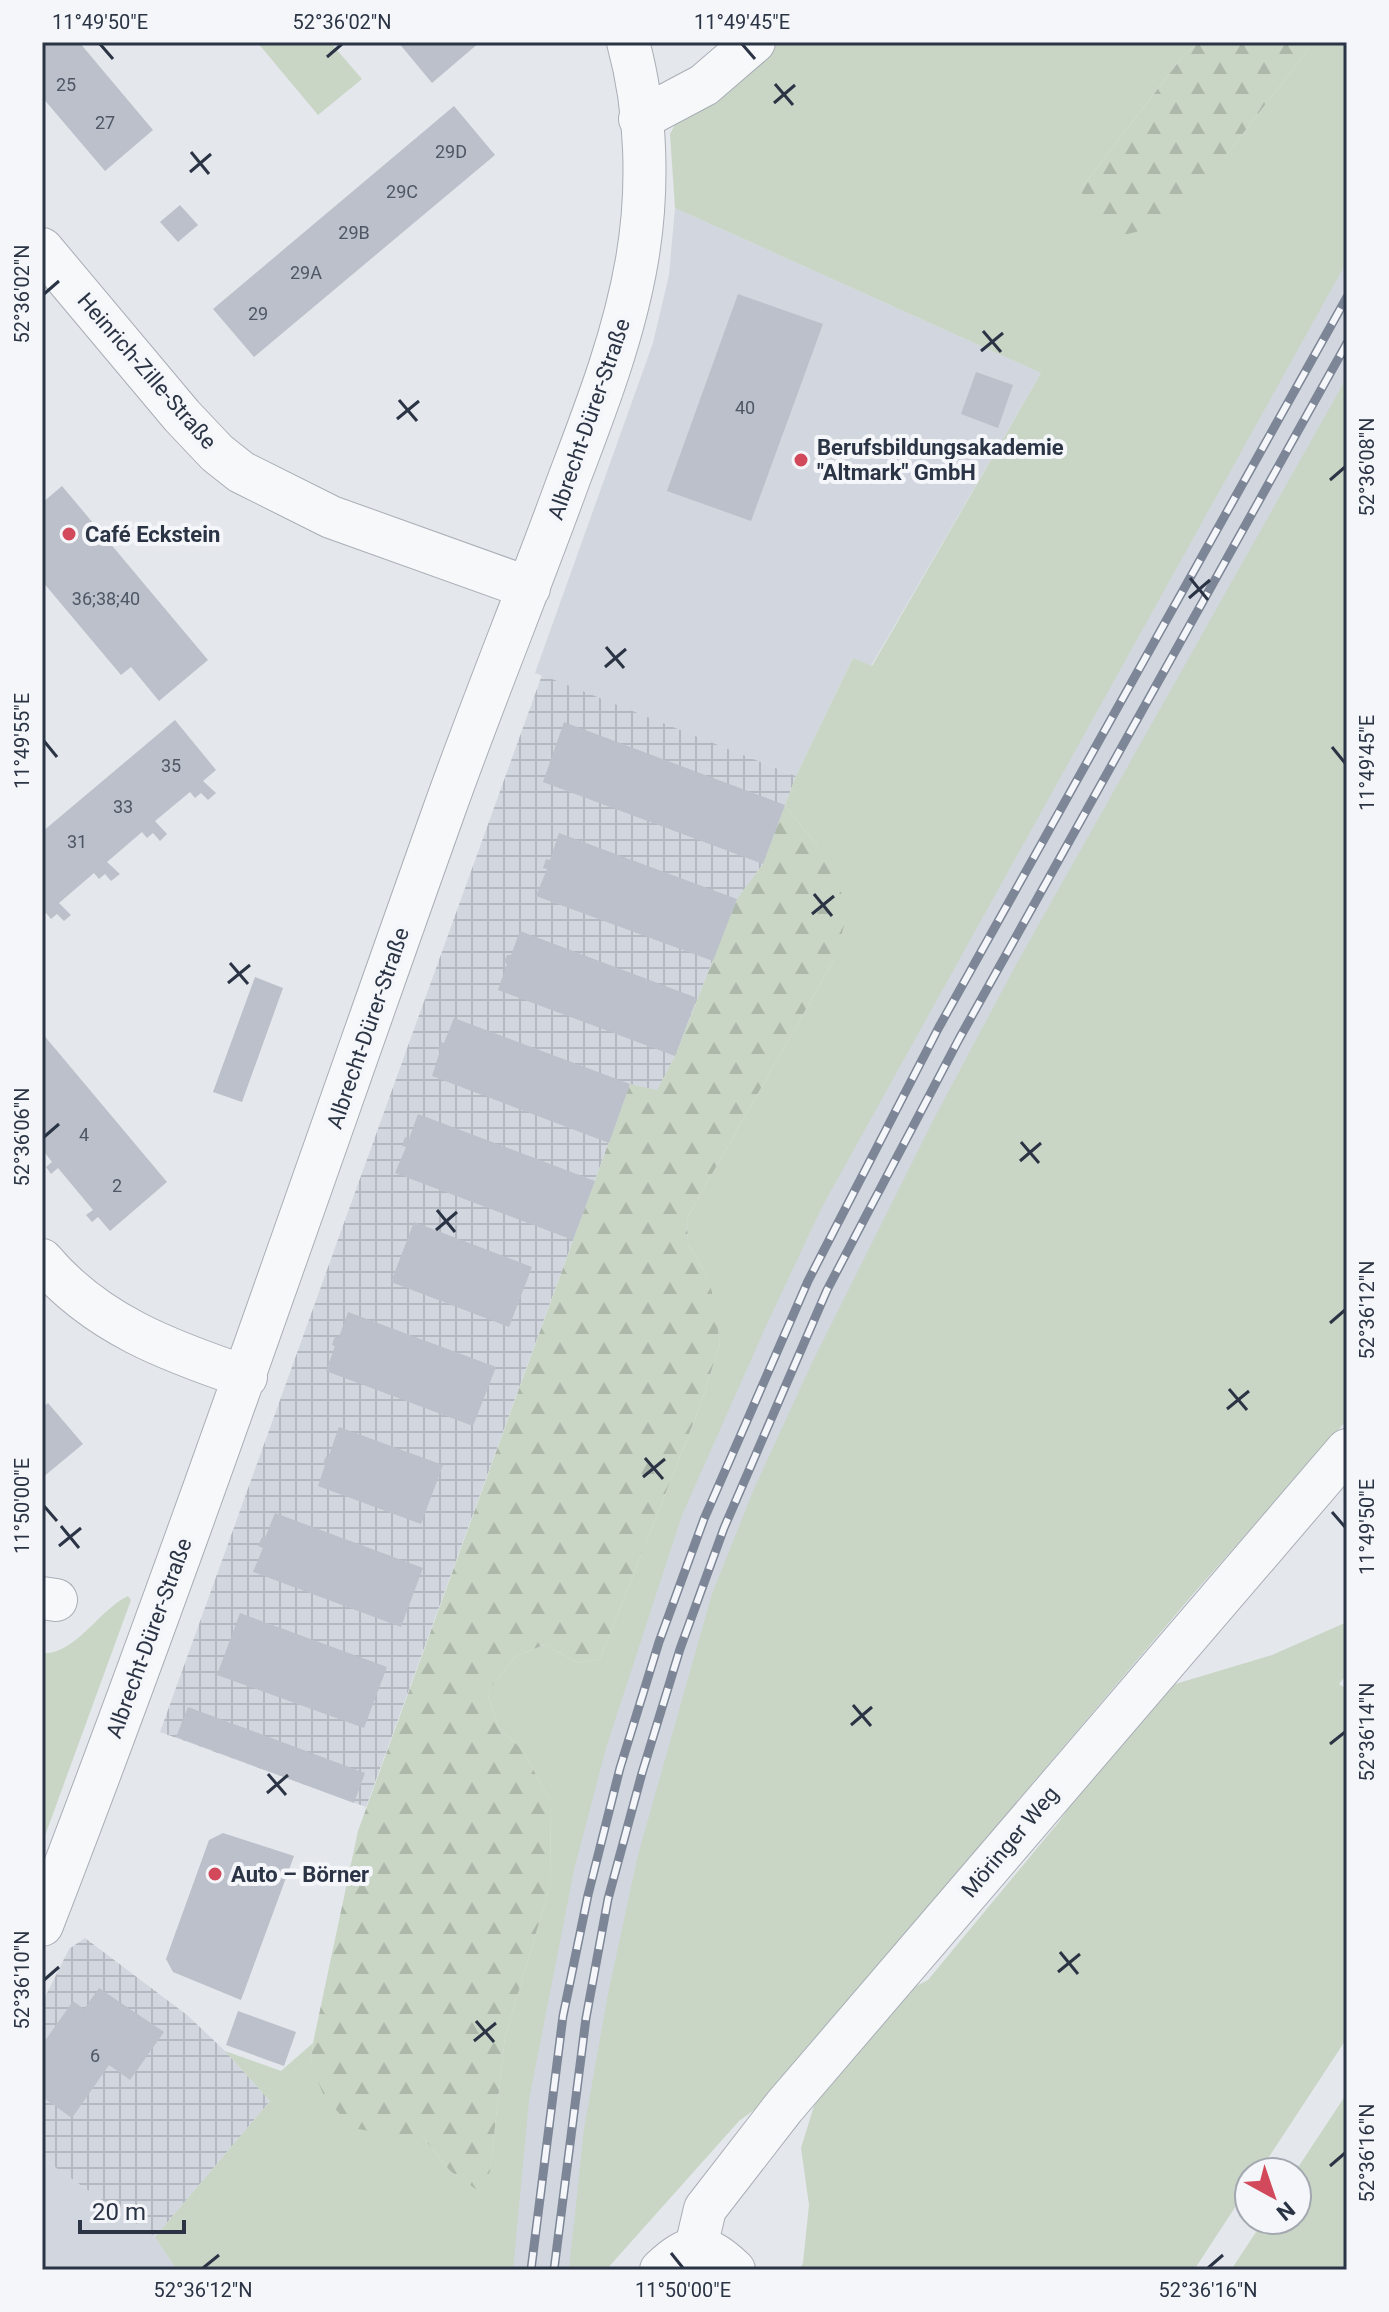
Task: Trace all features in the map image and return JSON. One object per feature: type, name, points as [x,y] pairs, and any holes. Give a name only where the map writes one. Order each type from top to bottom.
[{"type":"street","name":"Albrecht-Dürer-Straße","points":[[42,1925],[246,1377],[444,810],[611,368],[637,259],[643,210],[638,90],[628,42]]},
{"type":"street","points":[[640,119],[704,85],[754,42]]},
{"type":"street","name":"Heinrich-Zille-Straße","points":[[42,249],[182,416],[217,453],[241,472],[331,517],[529,588]]},
{"type":"street","points":[[42,1260],[83,1299],[119,1326],[189,1358],[246,1377]]},
{"type":"street","name":"Möringer Weg","points":[[696,2247],[705,2209],[784,2107],[1347,1450]]},
{"type":"street","points":[[661,2270],[684,2251],[696,2247],[710,2251],[734,2270]]},
{"type":"shaded area","name":"Berufsbildungsakademie \"Altmark\" GmbH","points":[[675,208],[1041,373],[871,666],[853,658],[796,776],[535,673],[653,343],[669,275]]},
{"type":"shaded area","points":[[1347,230],[1347,395],[580,2270],[495,2270],[582,1768],[778,1259]]},
{"type":"shaded area","points":[[542,675],[796,776],[763,864],[737,899],[675,1056],[657,1091],[630,1084],[366,1807],[160,1732]]},
{"type":"shaded area","points":[[85,1938],[187,2015],[270,2101],[155,2237],[42,2158],[42,2003],[69,1949]]},
{"type":"shaded area","points":[[42,2158],[155,2237],[177,2270],[42,2270]]},
{"type":"green space","points":[[257,42],[330,42],[362,79],[318,115]]},
{"type":"green space","points":[[768,42],[1199,42],[1183,56],[1080,190],[1227,154],[1314,42],[1347,42],[1347,261],[822,1207],[682,1515],[606,1748],[574,1870],[529,2100],[513,2270],[177,2270],[155,2237],[270,2101],[225,2051],[281,2071],[313,2043],[310,2064],[396,2136],[422,2136],[450,2171],[480,2191],[490,2170],[505,2037],[551,1883],[550,1801],[523,1750],[499,1728],[487,1692],[516,1656],[544,1645],[579,1663],[600,1659],[702,1401],[720,1343],[707,1275],[688,1244],[687,1218],[835,958],[818,847],[785,805],[853,658],[872,666],[1041,373],[675,208],[670,134],[679,117]]},
{"type":"green space","points":[[1199,42],[1314,42],[1227,154],[1163,225],[1124,235],[1098,220],[1080,190],[1183,56]]},
{"type":"green space","points":[[1347,377],[1347,1420],[1194,1593],[758,2107],[739,2121],[606,2270],[569,2270],[584,2129],[608,1994],[638,1855],[712,1594],[754,1489],[811,1365],[938,1111],[1017,963]]},
{"type":"green space","points":[[785,805],[818,847],[849,908],[835,958],[687,1218],[688,1244],[707,1275],[720,1343],[702,1401],[600,1659],[579,1663],[544,1645],[516,1656],[487,1692],[499,1728],[523,1750],[550,1801],[551,1883],[505,2037],[490,2171],[480,2192],[450,2171],[422,2136],[396,2136],[353,2128],[325,2098],[310,2064],[358,1831],[630,1084],[657,1090],[675,1056],[737,899],[763,864]]},
{"type":"green space","points":[[128,1596],[131,1600],[42,1844],[42,1653],[54,1652],[76,1640]]},
{"type":"green space","points":[[1347,1622],[1347,1674],[1339,1684],[1347,1689],[1347,2038],[1270,2156],[1233,2156],[1233,2210],[1194,2270],[800,2270],[809,2205],[801,2148],[814,2106],[841,2065],[907,1991],[928,1980],[1058,1823],[1097,1768],[1162,1688],[1272,1655]]},
{"type":"green space","points":[[1347,2093],[1347,2270],[1231,2270],[1253,2236],[1313,2236],[1313,2156],[1306,2156]]},
{"type":"building","points":[[42,42],[79,42],[153,130],[105,171],[42,97]]},
{"type":"building","points":[[398,42],[480,42],[432,83]]},
{"type":"building","points":[[454,106],[495,155],[254,357],[213,309]]},
{"type":"building","points":[[180,205],[198,225],[178,242],[160,222]]},
{"type":"building","points":[[738,294],[823,324],[751,521],[667,491]]},
{"type":"building","points":[[976,372],[1013,385],[998,428],[961,414]]},
{"type":"building","points":[[62,486],[208,660],[159,701],[131,667],[121,675],[42,581],[42,503]]},
{"type":"building","points":[[175,720],[216,770],[203,781],[216,793],[208,800],[201,793],[195,798],[190,792],[155,821],[167,834],[160,841],[153,833],[147,838],[142,832],[107,862],[120,874],[111,881],[105,874],[99,879],[94,873],[59,903],[71,915],[64,921],[57,914],[51,919],[46,913],[42,917],[42,832]]},
{"type":"building","points":[[564,722],[785,805],[763,864],[543,782]]},
{"type":"building","points":[[559,833],[737,899],[713,961],[536,896],[547,869],[543,868],[546,859],[550,860]]},
{"type":"building","points":[[520,931],[697,998],[675,1056],[498,990],[507,964],[504,962],[507,955],[511,955]]},
{"type":"building","points":[[255,977],[283,988],[242,1102],[213,1092]]},
{"type":"building","points":[[454,1018],[630,1084],[609,1143],[432,1076],[441,1042],[444,1043]]},
{"type":"building","points":[[42,1033],[167,1182],[110,1231],[98,1217],[92,1222],[86,1215],[93,1210],[58,1168],[51,1174],[46,1167],[52,1162],[42,1149]]},
{"type":"building","points":[[418,1114],[595,1181],[573,1240],[395,1173],[406,1147],[402,1146],[405,1137],[409,1139]]},
{"type":"building","points":[[414,1222],[532,1267],[509,1327],[391,1282]]},
{"type":"building","points":[[348,1312],[496,1367],[473,1426],[326,1371],[335,1346],[332,1345],[335,1336],[339,1337]]},
{"type":"building","points":[[48,1403],[83,1444],[42,1478],[42,1408]]},
{"type":"building","points":[[339,1427],[443,1465],[421,1524],[318,1486],[323,1464]]},
{"type":"building","points":[[275,1513],[423,1568],[401,1627],[253,1572],[263,1548],[258,1546],[262,1537],[265,1538]]},
{"type":"building","points":[[240,1613],[387,1667],[364,1728],[217,1675]]},
{"type":"building","points":[[188,1707],[365,1773],[354,1803],[176,1737]]},
{"type":"building","points":[[223,1833],[294,1856],[241,2000],[173,1972],[166,1959],[209,1840]]},
{"type":"building","points":[[99,1988],[164,2032],[130,2080],[109,2065],[72,2118],[42,2097],[42,2045],[73,2001],[84,2009]]},
{"type":"building","points":[[238,2011],[296,2032],[284,2066],[226,2045]]},
{"type":"railway","points":[[531,2270],[563,2016],[588,1895],[620,1768],[659,1642],[704,1519],[808,1281],[939,1027],[1347,297]]},
{"type":"railway","points":[[554,2270],[586,2018],[608,1899],[680,1649],[724,1528],[827,1290],[959,1039],[1347,343]]},
{"type":"place","name":"Berufsbildungsakademie \"Altmark\" GmbH","points":[[801,460]]},
{"type":"place","name":"Café Eckstein","points":[[69,534]]},
{"type":"place","name":"Auto – Börner","points":[[215,1874]]}]
